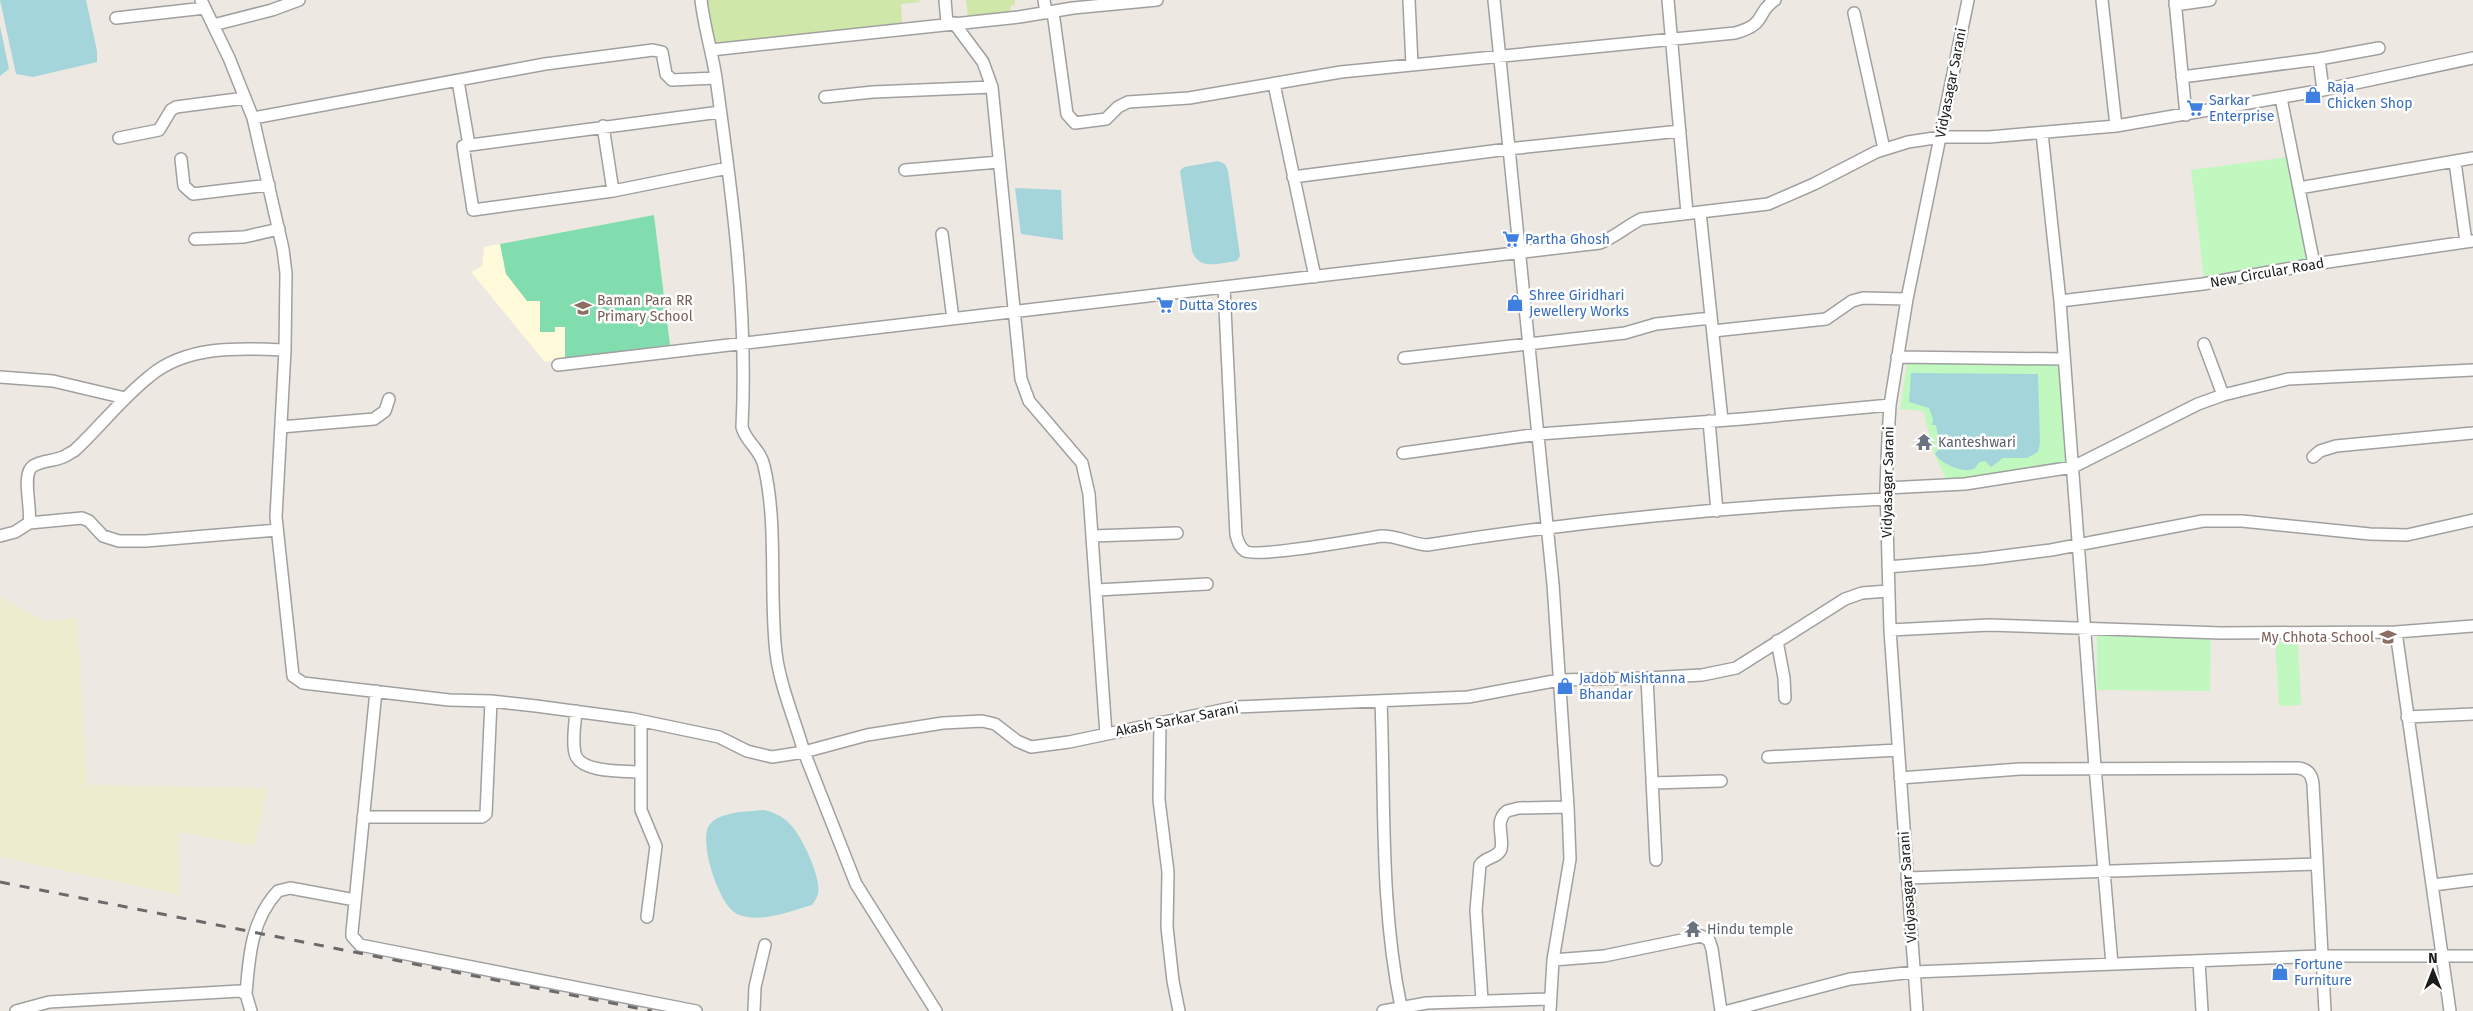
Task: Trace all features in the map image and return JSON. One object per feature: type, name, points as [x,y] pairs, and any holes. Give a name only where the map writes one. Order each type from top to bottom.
[{"type":"street","points":[[213,25],[272,10],[299,0]]},
{"type":"street","points":[[701,0],[706,36],[711,50],[716,78],[728,168],[743,342],[742,427],[743,434],[757,450],[764,464],[769,513],[776,653],[804,752],[856,884],[936,1011]]},
{"type":"street","points":[[945,0],[951,23],[983,62],[992,88],[1014,312],[1025,394],[1035,409],[1082,463],[1090,494],[1106,734]]},
{"type":"street","points":[[1044,0],[1050,12],[1067,114],[1075,122],[1106,119],[1118,107],[1128,102],[1189,98],[1342,72],[1735,33],[1748,30],[1760,21],[1770,4],[1775,0]]},
{"type":"street","points":[[711,50],[1157,0]]},
{"type":"street","points":[[1409,0],[1412,65]]},
{"type":"street","points":[[1494,0],[1548,527],[1568,807],[1570,859],[1552,960],[1550,1011]]},
{"type":"street","points":[[1668,0],[1673,38],[1687,213]]},
{"type":"street","name":"Vidyasagar Sarani","points":[[1917,1011],[1888,591],[1886,493],[1890,402],[1907,299],[1968,0]]},
{"type":"street","points":[[2102,0],[2116,126]]},
{"type":"street","points":[[2186,115],[2175,3],[2210,0]]},
{"type":"street","points":[[116,18],[203,4]]},
{"type":"street","name":"Akash Sarkar Sarani","points":[[203,4],[253,118],[279,229],[286,273],[285,350],[277,530],[293,676],[303,683],[449,700],[490,701],[641,720],[719,737],[772,758],[867,736],[966,722],[995,724],[1017,741],[1031,747],[1106,734],[1236,707],[1468,697],[1559,680],[1702,675],[1736,668],[1845,599],[1862,593],[1888,591]]},
{"type":"street","points":[[1854,13],[1884,149]]},
{"type":"street","points":[[2182,77],[2319,59],[2379,48]]},
{"type":"street","points":[[253,118],[544,64],[652,50],[662,52],[666,74],[672,80],[716,78]]},
{"type":"street","points":[[558,365],[1600,243],[1613,238],[1626,227],[1641,219],[1751,207],[1778,201],[1884,149],[1908,142],[1940,136],[2042,133],[2116,126],[2281,98],[2473,58]]},
{"type":"street","points":[[2319,59],[2322,90]]},
{"type":"street","points":[[458,81],[468,145]]},
{"type":"street","points":[[1274,84],[1315,277]]},
{"type":"street","points":[[825,97],[873,92],[992,88]]},
{"type":"street","points":[[119,138],[159,130],[171,110],[176,107],[245,98]]},
{"type":"street","points":[[2281,98],[2314,264]]},
{"type":"street","points":[[720,112],[463,146],[473,210],[613,191],[728,168]]},
{"type":"street","points":[[604,126],[613,191]]},
{"type":"street","points":[[1293,177],[1508,149],[1680,131]]},
{"type":"street","points":[[2042,133],[2060,301],[2094,767],[2112,964]]},
{"type":"street","points":[[2299,188],[2473,158]]},
{"type":"street","points":[[181,159],[184,186],[193,194],[269,185]]},
{"type":"street","points":[[905,170],[999,162]]},
{"type":"street","points":[[2455,162],[2470,242]]},
{"type":"street","points":[[1700,212],[1722,420]]},
{"type":"street","points":[[195,239],[244,237],[279,229]]},
{"type":"street","points":[[942,234],[953,319]]},
{"type":"street","name":"New Circular Road","points":[[2060,301],[2203,284],[2314,264],[2470,242]]},
{"type":"street","points":[[1224,288],[1236,534],[1238,545],[1252,554],[1382,536],[1394,536],[1415,544],[1427,545],[1548,527],[1820,502],[1965,484],[2073,467],[2176,414],[2223,395],[2288,378],[2473,370]]},
{"type":"street","points":[[1712,331],[1826,319],[1852,301],[1863,298],[1907,299]]},
{"type":"street","points":[[1404,358],[1625,334],[1656,324],[1711,318]]},
{"type":"street","points":[[2204,344],[2223,395]]},
{"type":"street","points":[[29,523],[31,513],[26,480],[30,469],[35,464],[60,458],[74,451],[151,374],[188,357],[236,348],[285,350]]},
{"type":"street","points":[[1897,357],[2064,359]]},
{"type":"street","points":[[0,376],[53,381],[125,398]]},
{"type":"street","points":[[281,427],[374,419],[386,411],[389,399]]},
{"type":"street","points":[[1403,453],[1539,434],[1722,420],[1890,402]]},
{"type":"street","points":[[1709,421],[1717,511]]},
{"type":"street","points":[[2313,456],[2320,451],[2336,446],[2473,433]]},
{"type":"street","points":[[0,536],[14,532],[29,523],[82,518],[89,521],[103,536],[120,541],[146,541],[277,530]]},
{"type":"street","points":[[1888,567],[1989,558],[2078,544],[2145,530],[2212,521],[2242,521],[2370,534],[2407,535],[2473,520]]},
{"type":"street","points":[[1093,536],[1177,533]]},
{"type":"street","points":[[1097,590],[1207,584]]},
{"type":"street","points":[[1890,630],[1990,625],[2221,633],[2396,632],[2473,626]]},
{"type":"street","points":[[2396,632],[2450,1011]]},
{"type":"street","points":[[1777,641],[1783,670],[1785,698]]},
{"type":"street","points":[[1647,678],[1656,860]]},
{"type":"street","points":[[376,691],[354,900],[352,936],[360,945],[696,1011]]},
{"type":"street","points":[[363,817],[482,817],[486,814],[490,701]]},
{"type":"street","points":[[1381,701],[1386,899],[1391,956],[1401,1007]]},
{"type":"street","points":[[576,711],[574,751],[578,762],[598,769],[641,772]]},
{"type":"street","points":[[2407,717],[2473,714]]},
{"type":"street","points":[[641,720],[641,810],[656,846],[648,917]]},
{"type":"street","points":[[1160,722],[1159,800],[1168,872],[1167,927],[1173,981],[1180,1011]]},
{"type":"street","points":[[1768,757],[1898,750]]},
{"type":"street","points":[[1900,778],[2020,769],[2094,767],[2302,768],[2309,773],[2313,780],[2325,1011]]},
{"type":"street","points":[[1652,783],[1721,781]]},
{"type":"street","points":[[1482,1000],[1476,910],[1480,865],[1483,860],[1497,855],[1500,849],[1500,820],[1507,811],[1519,808],[1568,807]]},
{"type":"street","points":[[1907,878],[2104,869],[2317,864]]},
{"type":"street","points":[[2433,885],[2473,880]]},
{"type":"street","points":[[251,1011],[246,994],[249,955],[254,932],[278,890],[290,888],[354,900]]},
{"type":"street","points":[[1552,960],[1604,956],[1701,936],[1709,940],[1712,949],[1721,1011]]},
{"type":"street","points":[[754,1011],[755,988],[765,945]]},
{"type":"street","points":[[1728,1011],[1850,979],[1914,972],[2322,956],[2473,956]]},
{"type":"street","points":[[2199,960],[2202,1011]]},
{"type":"street","points":[[16,1011],[49,1006],[233,991],[246,994]]},
{"type":"street","points":[[1383,1011],[1401,1007],[1482,1000],[1550,999]]},
{"type":"shaded area","name":"Baman Para RR Primary School","points":[[654,215],[670,345],[545,362],[471,272],[482,266],[484,247]]},
{"type":"green space","points":[[707,0],[919,0],[920,2],[901,4],[902,24],[716,46],[712,39]]},
{"type":"green space","points":[[966,0],[1015,0],[1015,4],[1010,7],[1011,15],[968,16]]},
{"type":"green space","points":[[2288,157],[2310,258],[2204,278],[2191,170]]},
{"type":"green space","name":"Baman Para RR Primary School","points":[[654,215],[670,345],[565,359],[565,327],[555,327],[555,332],[540,332],[540,301],[527,301],[506,274],[500,244]]},
{"type":"green space","points":[[2059,363],[2066,460],[2064,463],[1947,481],[1934,453],[1923,411],[1900,409],[1907,364]]},
{"type":"green space","points":[[0,597],[46,621],[77,618],[87,785],[268,788],[254,846],[178,832],[180,895],[0,857]]},
{"type":"green space","points":[[2097,636],[2211,637],[2210,691],[2097,690]]},
{"type":"green space","points":[[2298,641],[2301,705],[2279,706],[2275,642]]},
{"type":"water","points":[[0,0],[86,0],[97,51],[97,62],[33,77],[16,74]]},
{"type":"water","points":[[0,26],[9,69],[0,76]]},
{"type":"water","points":[[1218,161],[1225,164],[1228,171],[1240,256],[1237,261],[1210,264],[1199,261],[1192,251],[1180,171],[1184,167]]},
{"type":"water","points":[[1015,188],[1061,190],[1063,240],[1021,234]]},
{"type":"water","points":[[1911,373],[2038,374],[2040,443],[2038,452],[2027,458],[2003,458],[1991,467],[1985,461],[1980,462],[1971,470],[1959,469],[1942,461],[1935,454],[1940,447],[1936,425],[1932,425],[1933,419],[1929,408],[1909,402]]},
{"type":"water","points":[[765,810],[778,815],[786,821],[799,836],[814,867],[818,894],[812,905],[775,916],[746,917],[737,914],[730,908],[717,886],[708,857],[707,832],[710,824],[728,814]]},
{"type":"railway","points":[[0,882],[652,1011]]},
{"type":"place","name":"Raja Chicken Shop","points":[[2313,95]]},
{"type":"place","name":"Sarkar Enterprise","points":[[2195,108]]},
{"type":"place","name":"Partha Ghosh","points":[[1511,239]]},
{"type":"place","name":"Shree Giridhari Jewellery Works","points":[[1515,303]]},
{"type":"place","name":"Dutta Stores","points":[[1165,305]]},
{"type":"place","name":"Baman Para RR Primary School","points":[[583,308]]},
{"type":"place","name":"Kanteshwari","points":[[1924,442]]},
{"type":"place","name":"My Chhota School","points":[[2388,637]]},
{"type":"place","name":"Jadob Mishtanna Bhandar","points":[[1565,686]]},
{"type":"place","name":"Hindu temple","points":[[1693,929]]},
{"type":"place","name":"Fortune Furniture","points":[[2280,972]]}]
